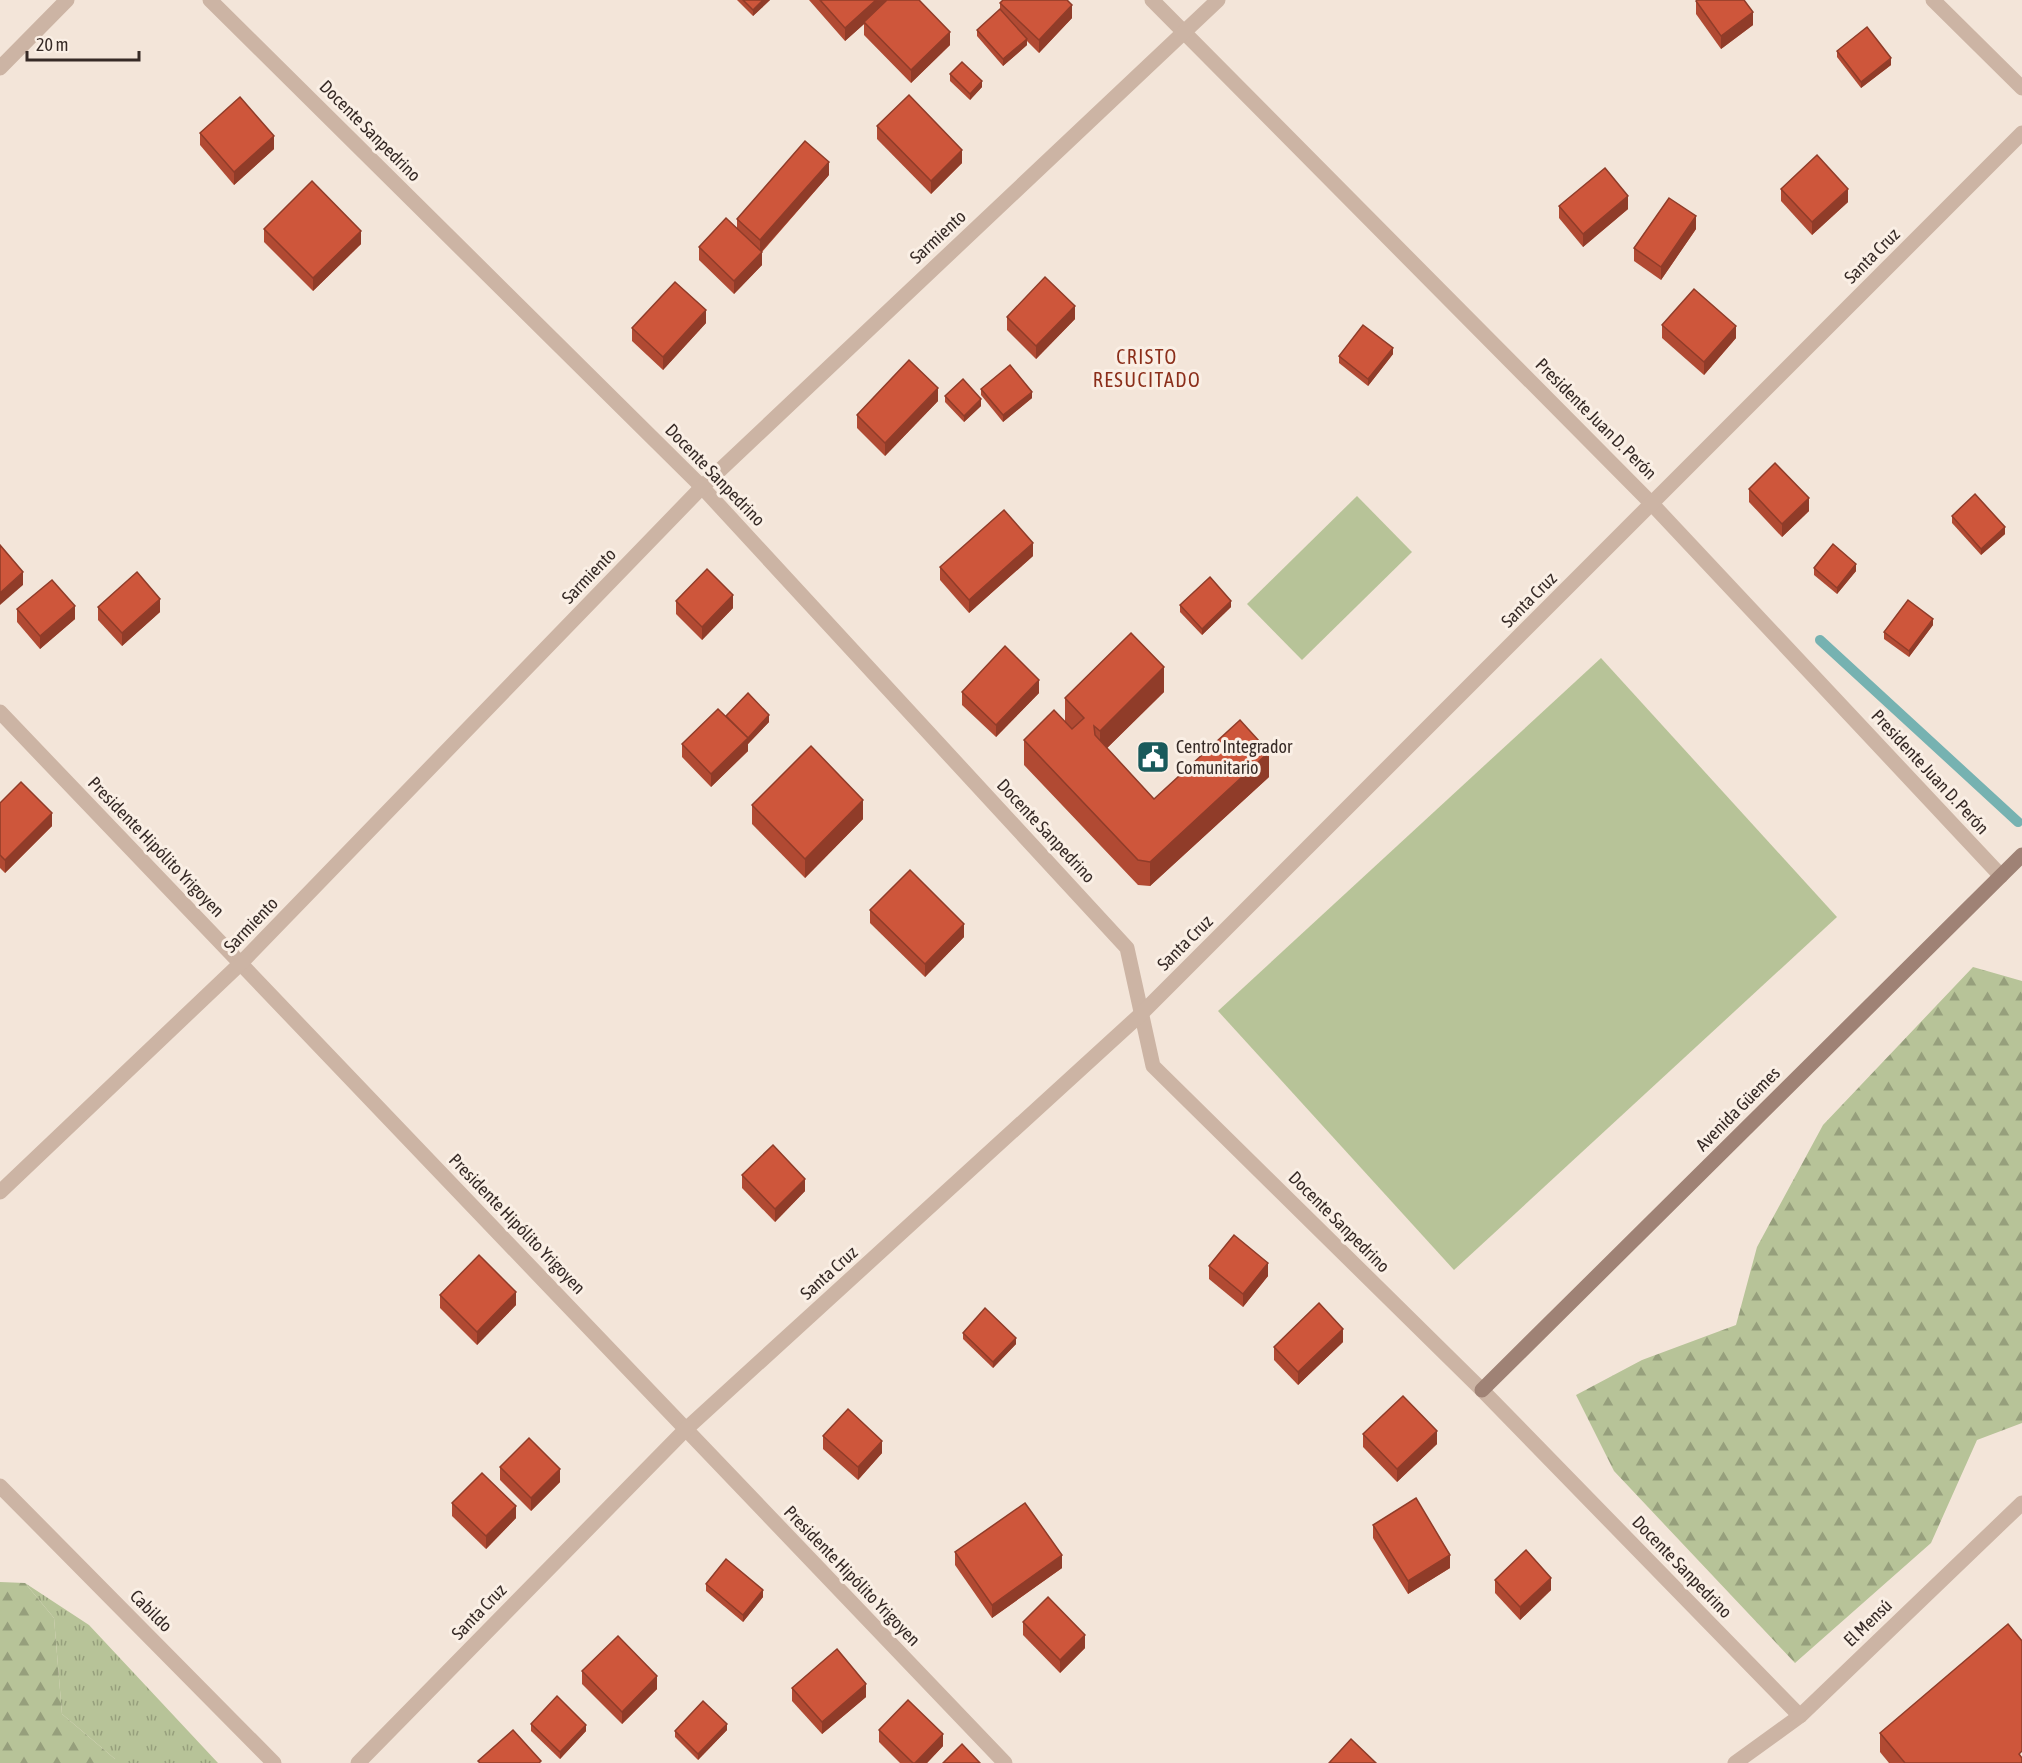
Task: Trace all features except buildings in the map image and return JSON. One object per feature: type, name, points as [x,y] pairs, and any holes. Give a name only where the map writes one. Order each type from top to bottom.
[{"type":"main road","name":"Avenida Güemes","points":[[1482,1390],[2022,855]]},
{"type":"street","points":[[0,68],[67,0]]},
{"type":"street","name":"Docente Sanpedrino","points":[[210,0],[702,487],[1127,948],[1153,1066],[1482,1390],[1800,1716]]},
{"type":"street","name":"Presidente Juan D. Perón","points":[[1152,0],[1653,505],[2001,876]]},
{"type":"street","name":"Sarmiento","points":[[0,1192],[241,963],[702,487],[1218,0]]},
{"type":"street","points":[[1933,0],[2022,87]]},
{"type":"street","name":"Santa Cruz","points":[[358,1763],[685,1430],[1141,1014],[2022,134]]},
{"type":"street","name":"Presidente Hipólito Yrigoyen","points":[[0,712],[1005,1763]]},
{"type":"street","name":"Cabildo","points":[[0,1486],[274,1763]]},
{"type":"street","name":"El Mensú","points":[[1735,1763],[1800,1716],[2022,1503]]},
{"type":"green space","points":[[1357,496],[1412,552],[1302,660],[1247,604]]},
{"type":"green space","points":[[1601,658],[1837,917],[1454,1270],[1218,1011]]},
{"type":"green space","points":[[1973,967],[2022,981],[2022,1423],[1977,1440],[1931,1543],[1795,1663],[1614,1471],[1576,1395],[1642,1360],[1736,1325],[1757,1247],[1823,1125]]},
{"type":"green space","points":[[0,1582],[25,1583],[54,1618],[62,1714],[115,1759],[115,1763],[0,1763]]},
{"type":"green space","points":[[25,1583],[89,1625],[218,1763],[115,1763],[115,1759],[62,1714],[54,1618]]},
{"type":"waterway","points":[[1820,640],[2018,822]]},
{"type":"place","name":"Centro Integrador Comunitario","points":[[1153,757]]},
{"type":"district","name":"CRISTO RESUCITADO","points":[[1147,368]]}]
